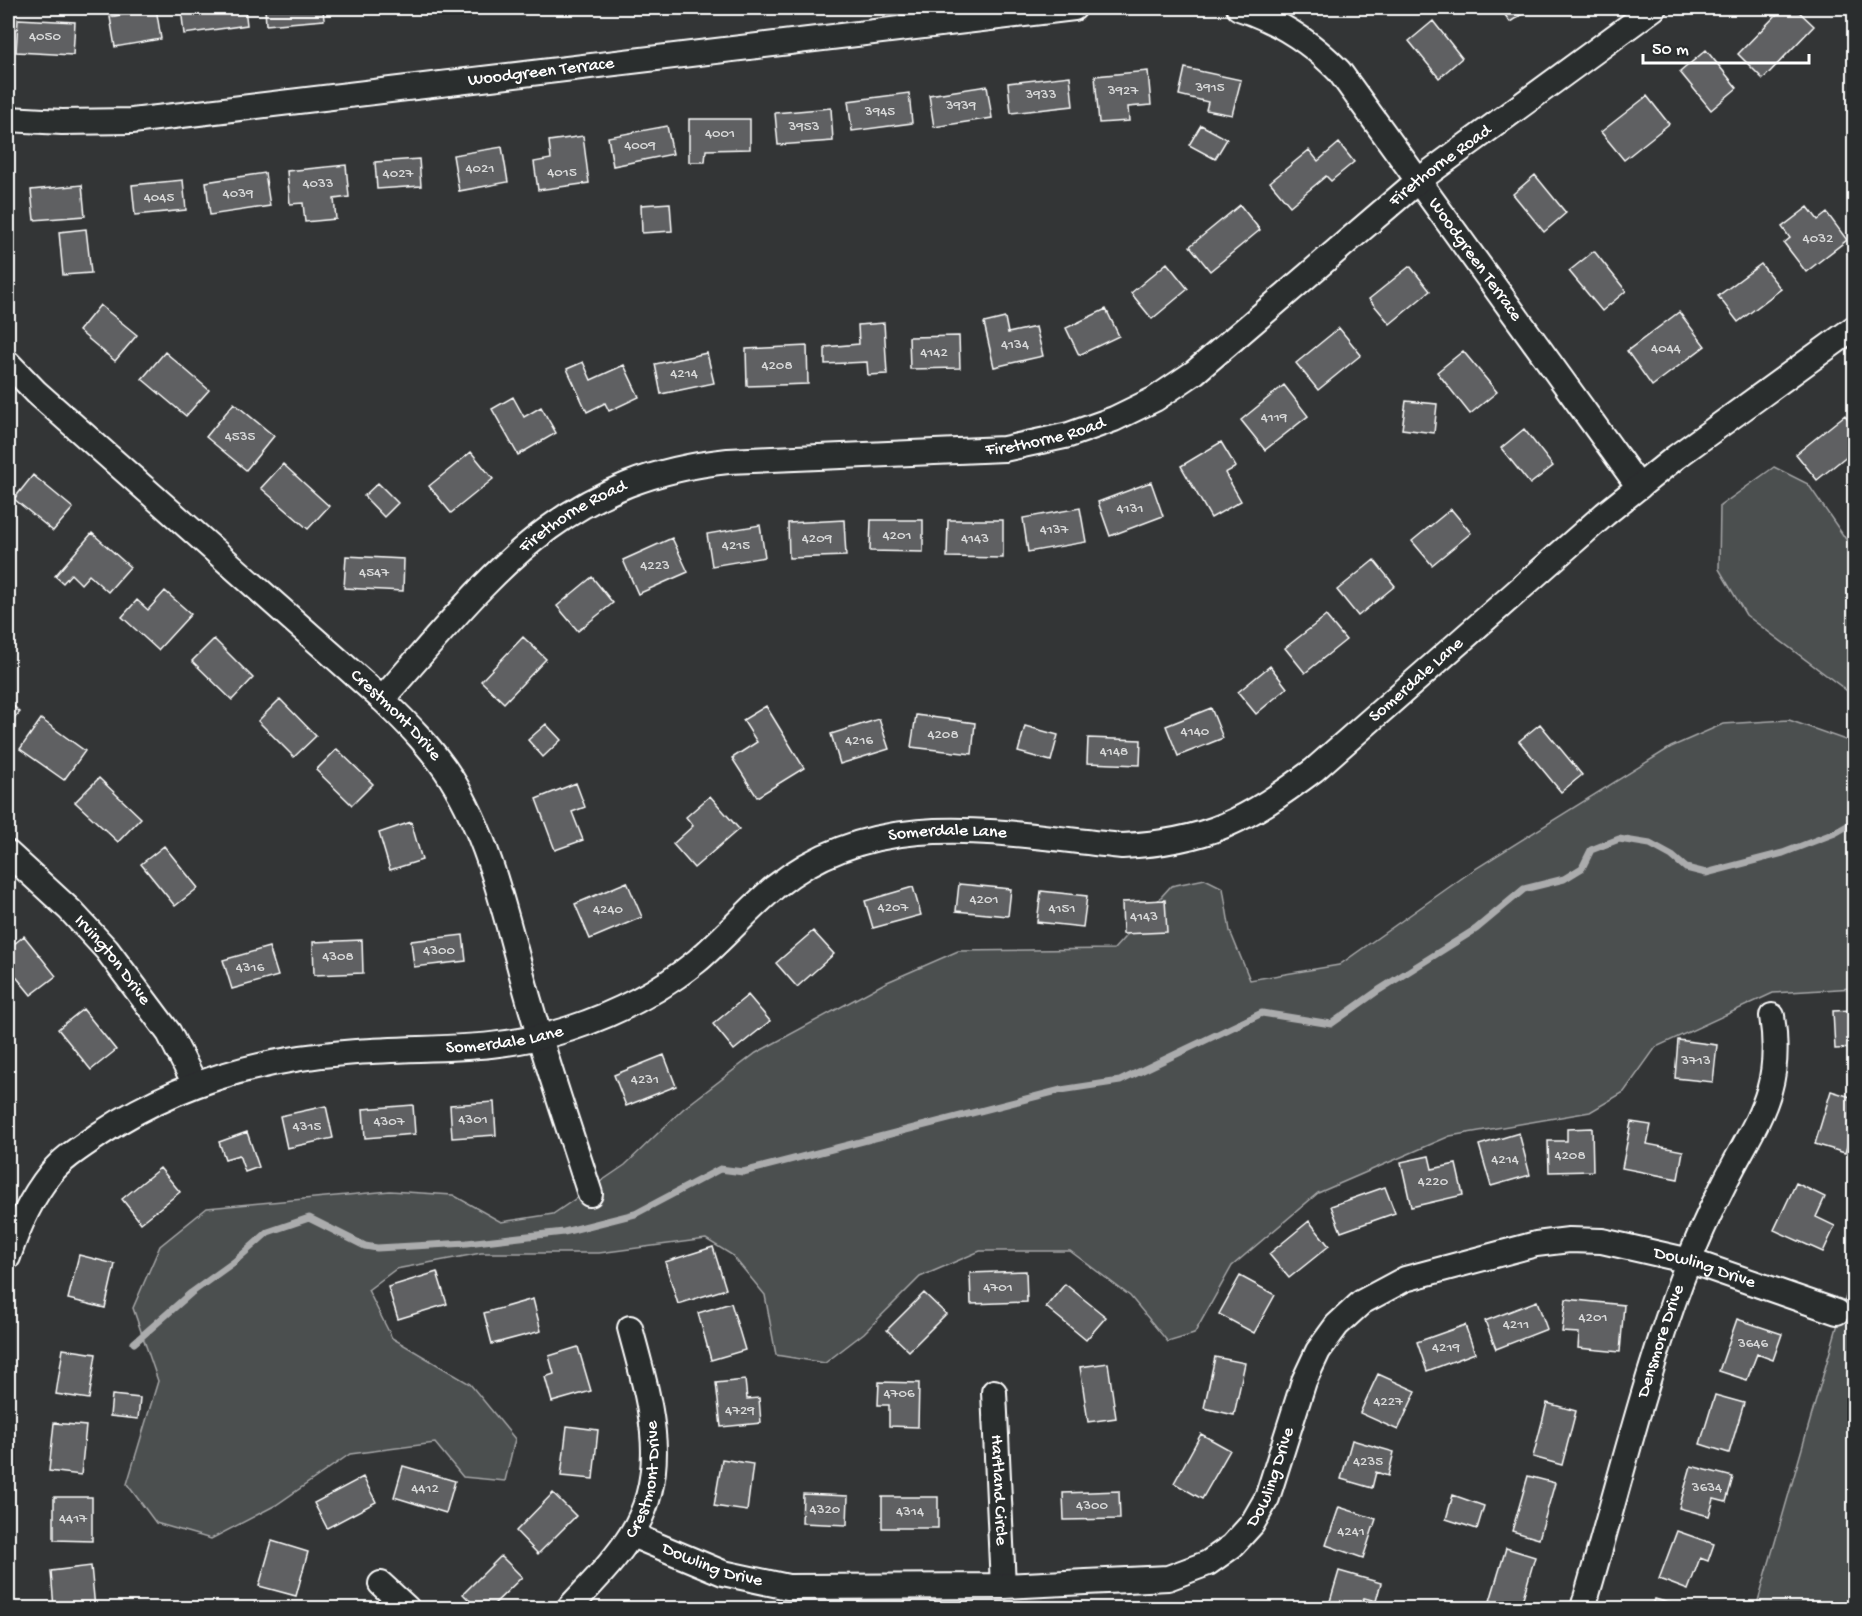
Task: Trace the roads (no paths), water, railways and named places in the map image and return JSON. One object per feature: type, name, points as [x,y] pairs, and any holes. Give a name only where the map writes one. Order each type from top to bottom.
[{"type":"street","name":"Woodgreen Terrace","points":[[8,119],[62,122],[132,121],[1074,8]]},
{"type":"street","name":"Woodgreen Terrace","points":[[1239,8],[1263,16],[1294,32],[1322,53],[1357,92],[1639,487]]},
{"type":"street","name":"Firethorne Road","points":[[382,699],[513,555],[550,525],[591,500],[634,481],[704,464],[1004,449],[1069,435],[1114,419],[1155,399],[1195,372],[1419,180],[1654,8]]},
{"type":"street","name":"Somerdale Lane","points":[[8,1256],[30,1202],[52,1172],[72,1153],[156,1101],[195,1084],[242,1068],[300,1056],[360,1051],[485,1048],[540,1038],[622,1008],[648,995],[698,960],[790,876],[836,851],[905,831],[947,829],[1122,846],[1188,838],[1228,825],[1264,807],[1314,770],[1639,487],[1676,457],[1854,328]]},
{"type":"street","name":"Crestmont Drive","points":[[8,363],[36,392],[382,699],[423,741],[450,777],[472,818],[484,849],[540,1038],[590,1194]]},
{"type":"street","name":"Irvington Drive","points":[[8,853],[70,910],[107,950],[169,1033],[195,1084]]},
{"type":"street","name":"Densmore Drive","points":[[1583,1608],[1674,1302],[1708,1214],[1768,1100],[1775,1070],[1772,1016]]},
{"type":"street","name":"Dowling Drive","points":[[632,1534],[723,1573],[788,1587],[1004,1586],[1168,1578],[1208,1563],[1232,1546],[1252,1524],[1267,1498],[1304,1381],[1318,1351],[1337,1325],[1362,1302],[1390,1286],[1536,1244],[1569,1240],[1602,1241],[1690,1261],[1838,1312]]},
{"type":"street","name":"Crestmont Drive","points":[[569,1608],[632,1534],[650,1492],[656,1448],[650,1404],[630,1328]]},
{"type":"street","name":"Hartland Circle","points":[[994,1392],[1004,1586]]},
{"type":"street","points":[[381,1584],[407,1608]]},
{"type":"waterway","points":[[134,1343],[191,1293],[234,1262],[268,1232],[309,1218],[365,1246],[377,1248],[467,1243],[564,1232],[635,1214],[720,1169],[743,1172],[1061,1090],[1120,1081],[1262,1013],[1331,1024],[1379,990],[1476,929],[1524,889],[1564,879],[1582,868],[1591,850],[1619,839],[1650,844],[1672,856],[1686,868],[1706,873],[1783,853],[1835,833],[1854,822]]}]
